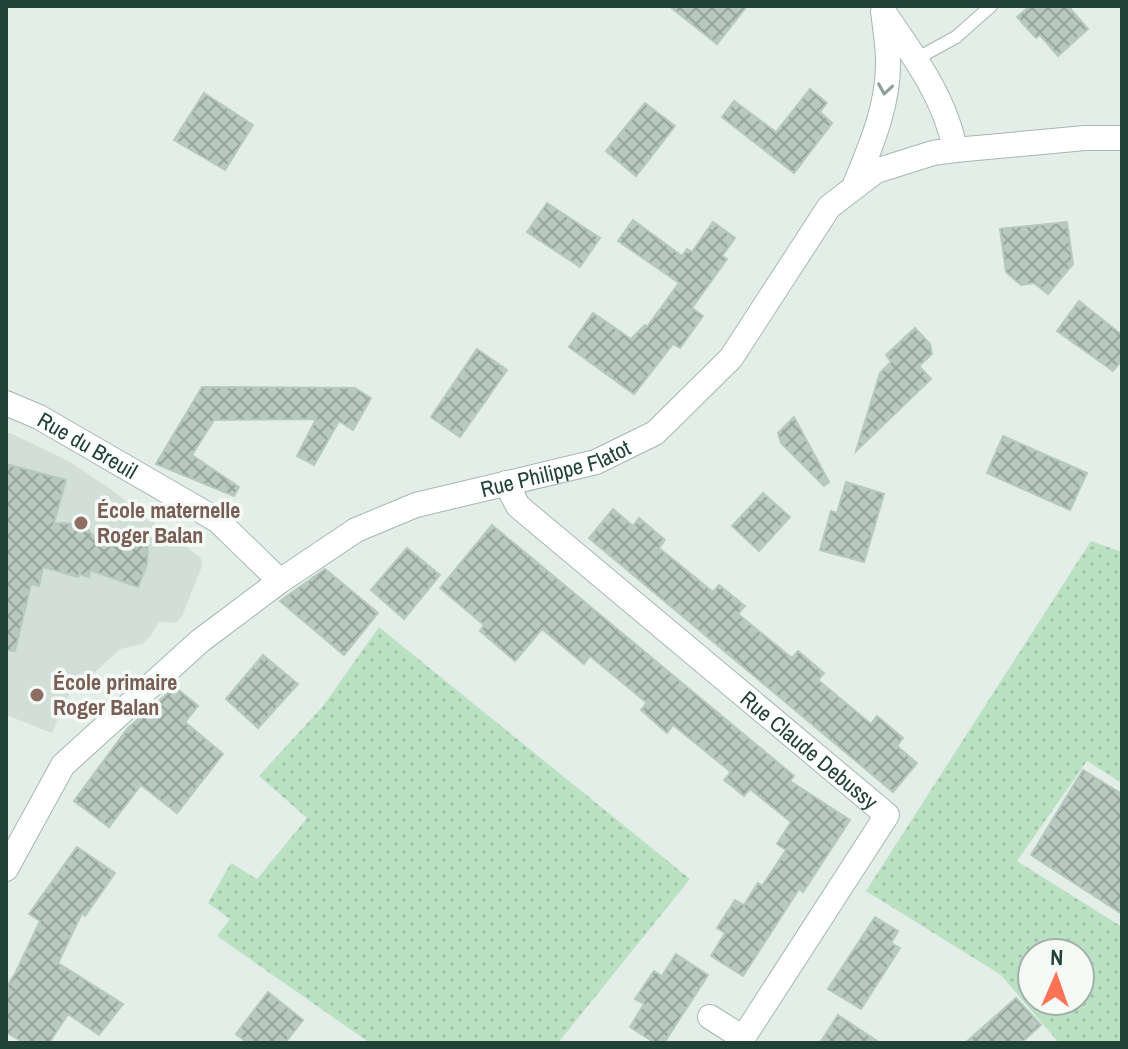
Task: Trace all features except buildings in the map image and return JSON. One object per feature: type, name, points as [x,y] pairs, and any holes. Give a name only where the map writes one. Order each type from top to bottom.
[{"type":"street","points":[[882,9],[916,59],[944,112],[955,150]]},
{"type":"street","points":[[854,188],[878,123],[886,88],[888,62],[882,9]]},
{"type":"street","name":"Rue Philippe Flatot","points":[[6,869],[63,765],[200,641],[280,581],[356,530],[416,505],[596,462],[655,433],[731,358],[829,207],[876,171],[933,153],[955,150],[1085,138],[1122,138]]},
{"type":"street","name":"Rue du Breuil","points":[[6,403],[39,417],[217,520],[280,581]]},
{"type":"street","name":"Rue Claude Debussy","points":[[506,483],[518,506],[887,815],[743,1038],[710,1017]]},
{"type":"lane","points":[[916,59],[956,37],[991,6]]},
{"type":"shaded area","name":"École maternelle Roger Balan","points":[[10,433],[70,462],[201,558],[202,566],[182,616],[176,623],[159,622],[142,644],[120,649],[93,674],[77,676],[52,733],[6,715],[6,434]]},
{"type":"green space","points":[[1091,541],[1122,552],[1122,783],[1087,761],[1017,861],[1122,927],[1122,1043],[1059,1043],[1037,1017],[1096,1017],[1096,937],[1016,937],[1016,993],[1001,975],[866,891]]},
{"type":"green space","points":[[379,627],[690,879],[558,1043],[370,1043],[217,936],[230,919],[208,903],[231,863],[257,879],[307,818],[259,776],[323,706]]},
{"type":"place","name":"École maternelle Roger Balan","points":[[81,523]]},
{"type":"place","name":"École primaire Roger Balan","points":[[37,695]]}]
